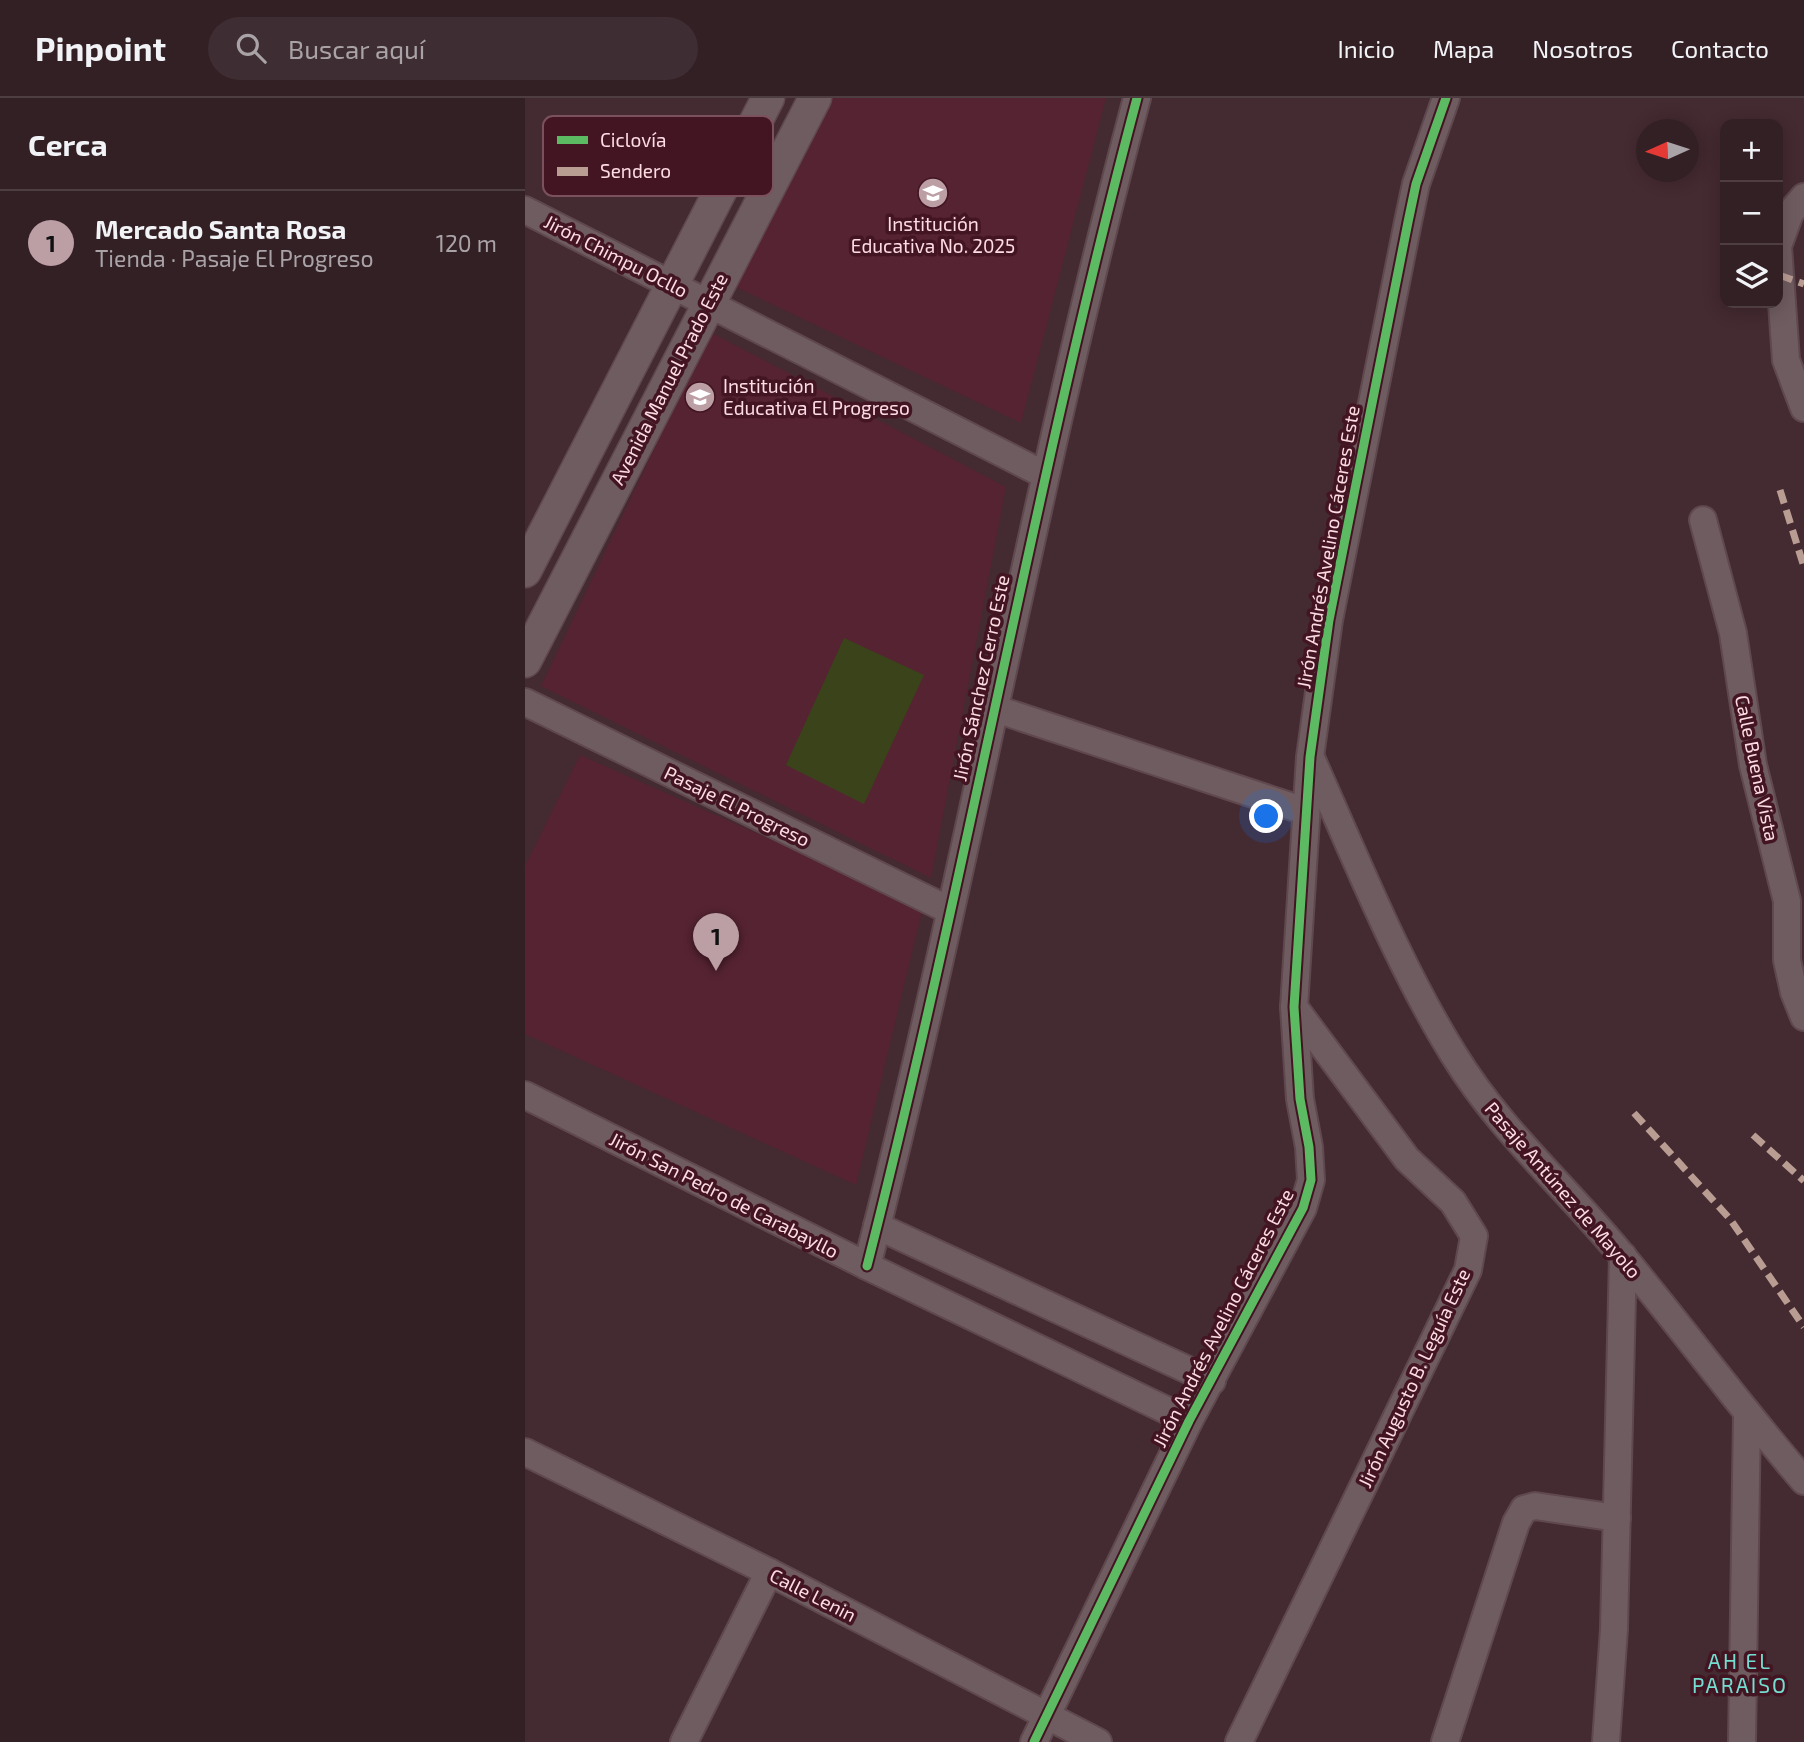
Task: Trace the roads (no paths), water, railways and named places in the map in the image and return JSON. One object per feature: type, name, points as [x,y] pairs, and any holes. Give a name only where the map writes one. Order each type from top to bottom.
[{"type":"street","name":"Avenida Manuel Prado Este","points":[[759,116],[768,98]]},
{"type":"street","name":"Avenida Manuel Prado Este","points":[[773,177],[814,98]]},
{"type":"street","name":"Jirón Sánchez Cerro Este","points":[[867,1266],[949,910],[1043,474],[1137,98]]},
{"type":"street","name":"Jirón Andrés Avelino Cáceres Este","points":[[1034,1742],[1189,1421],[1303,1208],[1311,1180],[1309,1147],[1300,1099],[1294,1007],[1310,757],[1329,620],[1416,184],[1446,98]]},
{"type":"street","name":"Avenida Manuel Prado Este","points":[[525,571],[718,196]]},
{"type":"street","name":"Avenida Manuel Prado Este","points":[[525,661],[763,196]]},
{"type":"street","points":[[1804,197],[1790,213],[1778,246],[1786,360],[1804,408]]},
{"type":"street","name":"Jirón Chimpu Ocllo","points":[[525,210],[1043,474]]},
{"type":"street","name":"Calle Buena Vista","points":[[1703,520],[1733,633],[1753,765],[1787,901],[1787,960],[1794,992],[1804,1017]]},
{"type":"street","name":"Pasaje El Progreso","points":[[525,702],[949,910]]},
{"type":"street","points":[[993,708],[1305,811]]},
{"type":"street","name":"Pasaje Antúnez de Mayolo","points":[[1310,757],[1403,958],[1453,1055],[1504,1128],[1623,1256],[1747,1415],[1804,1482]]},
{"type":"street","name":"Jirón Augusto B. Leguía Este","points":[[1239,1742],[1468,1270],[1474,1236],[1453,1202],[1407,1159],[1294,1007]]},
{"type":"street","name":"Jirón San Pedro de Carabayllo","points":[[525,1095],[867,1266],[1189,1421]]},
{"type":"street","points":[[877,1226],[1212,1381]]},
{"type":"street","points":[[1607,1742],[1617,1518],[1623,1256]]},
{"type":"street","points":[[1742,1742],[1747,1415]]},
{"type":"street","name":"Calle Lenin","points":[[525,1452],[769,1572],[1098,1742]]},
{"type":"street","points":[[1445,1742],[1516,1523],[1524,1509],[1535,1506],[1617,1518]]},
{"type":"street","points":[[684,1742],[769,1572]]},
{"type":"place","name":"Institución Educativa No. 2025","points":[[933,193]]},
{"type":"place","name":"Institución Educativa El Progreso","points":[[700,397]]},
{"type":"place","name":"Mercado Santa Rosa","points":[[716,971]]},
{"type":"district","name":"AH EL PARAISO","points":[[1740,1674]]}]
